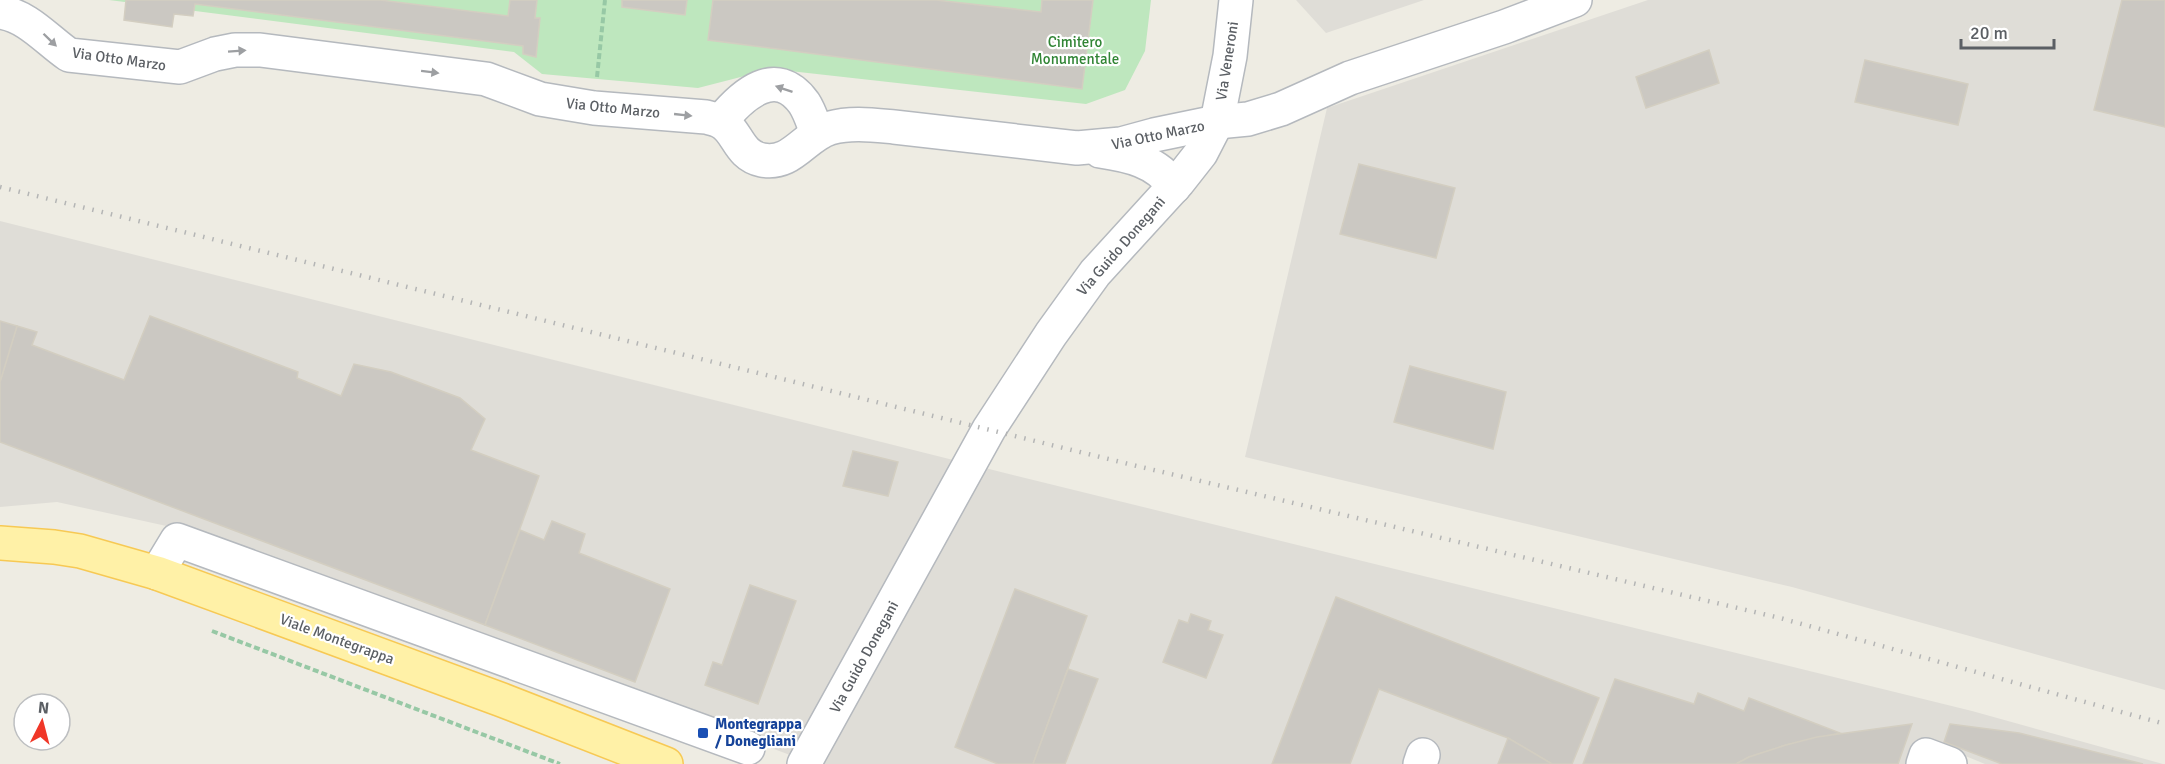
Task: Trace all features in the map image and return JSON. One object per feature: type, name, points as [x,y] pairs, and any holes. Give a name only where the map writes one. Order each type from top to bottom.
[{"type":"main road","name":"Viale Montegrappa","points":[[0,543],[80,551],[157,573],[491,696],[666,764]]},
{"type":"street","name":"Via Veneroni","points":[[1217,122],[1230,56],[1236,0]]},
{"type":"street","points":[[1217,122],[1248,119],[1281,109],[1350,78],[1504,27],[1575,0]]},
{"type":"street","name":"Via Otto Marzo","points":[[0,12],[25,21],[69,55],[180,67],[214,54],[235,50],[260,50],[486,79],[540,99],[594,108],[706,117],[721,121],[748,154],[758,160],[770,161],[789,156],[817,133],[841,125],[865,124],[1077,148],[1121,144],[1217,122]]},
{"type":"street","points":[[721,121],[751,90],[769,85],[779,86],[790,90],[806,105],[817,133]]},
{"type":"street","name":"Via Guido Donegani","points":[[804,764],[988,429],[1009,396],[1095,273],[1201,153],[1217,122]]},
{"type":"street","points":[[1077,148],[1124,154],[1142,160],[1170,180],[1174,186]]},
{"type":"street","points":[[157,573],[177,540],[748,748]]},
{"type":"street","points":[[621,747],[638,708]]},
{"type":"street","points":[[1923,764],[1926,755],[1950,764]]},
{"type":"path","points":[[594,108],[605,0]]},
{"type":"path","points":[[209,630],[560,764]]},
{"type":"shaded area","points":[[1296,0],[1424,0],[1326,33]]},
{"type":"shaded area","points":[[1648,0],[2165,0],[2165,690],[1792,587],[1245,457],[1327,108]]},
{"type":"shaded area","points":[[0,221],[1001,472],[1972,711],[2163,764],[1985,764],[1926,740],[1916,764],[814,764],[203,534],[57,502],[0,507]]},
{"type":"green space","name":"Cimitero Monumentale","points":[[109,0],[1151,0],[1145,51],[1125,90],[1086,104],[772,69],[698,88],[542,74],[514,52]]},
{"type":"building","points":[[126,0],[380,0],[508,16],[510,0],[537,0],[535,18],[540,18],[536,57],[523,54],[523,46],[195,4],[193,16],[174,14],[172,27],[124,20]]},
{"type":"building","points":[[622,0],[687,0],[685,15],[622,7]]},
{"type":"building","points":[[713,0],[936,0],[1041,12],[1042,0],[1093,0],[1082,89],[708,40]]},
{"type":"building","points":[[2122,0],[2165,0],[2165,127],[2094,110]]},
{"type":"building","points":[[1709,50],[1719,83],[1646,108],[1636,77]]},
{"type":"building","points":[[1865,60],[1968,84],[1958,125],[1855,102]]},
{"type":"building","points":[[1359,164],[1455,188],[1436,258],[1340,234]]},
{"type":"building","points":[[150,316],[298,372],[297,378],[341,396],[354,364],[391,372],[460,398],[485,419],[471,450],[539,476],[485,625],[0,442],[0,382],[17,326],[37,332],[32,345],[124,380]]},
{"type":"building","points":[[0,321],[17,326],[0,382]]},
{"type":"building","points":[[1410,366],[1506,392],[1493,449],[1394,422]]},
{"type":"building","points":[[853,451],[898,462],[888,496],[843,486]]},
{"type":"building","points":[[552,521],[585,534],[579,553],[670,589],[635,682],[485,625],[520,530],[544,540]]},
{"type":"building","points":[[750,585],[796,601],[758,704],[705,685],[713,662],[722,665]]},
{"type":"building","points":[[1015,589],[1087,616],[1033,764],[998,764],[955,747]]},
{"type":"building","points":[[1336,597],[1599,698],[1572,764],[1552,764],[1508,738],[1379,689],[1350,764],[1272,764]]},
{"type":"building","points":[[1191,614],[1211,621],[1208,630],[1223,635],[1206,678],[1163,662],[1179,620],[1188,623]]},
{"type":"building","points":[[1068,669],[1098,679],[1065,764],[1033,764]]},
{"type":"building","points":[[1615,679],[1694,704],[1698,693],[1744,711],[1749,698],[1840,733],[1786,745],[1749,757],[1736,764],[1583,764]]},
{"type":"building","points":[[1912,724],[1898,764],[1736,764],[1749,757],[1817,737]]},
{"type":"building","points":[[1950,724],[2019,733],[2143,764],[2002,764],[1944,742]]},
{"type":"building","points":[[1508,738],[1552,764],[1498,764]]},
{"type":"railway","points":[[0,187],[1137,466],[1780,618],[2165,724]]},
{"type":"place","name":"Montegrappa / Donegliani","points":[[703,733]]}]
